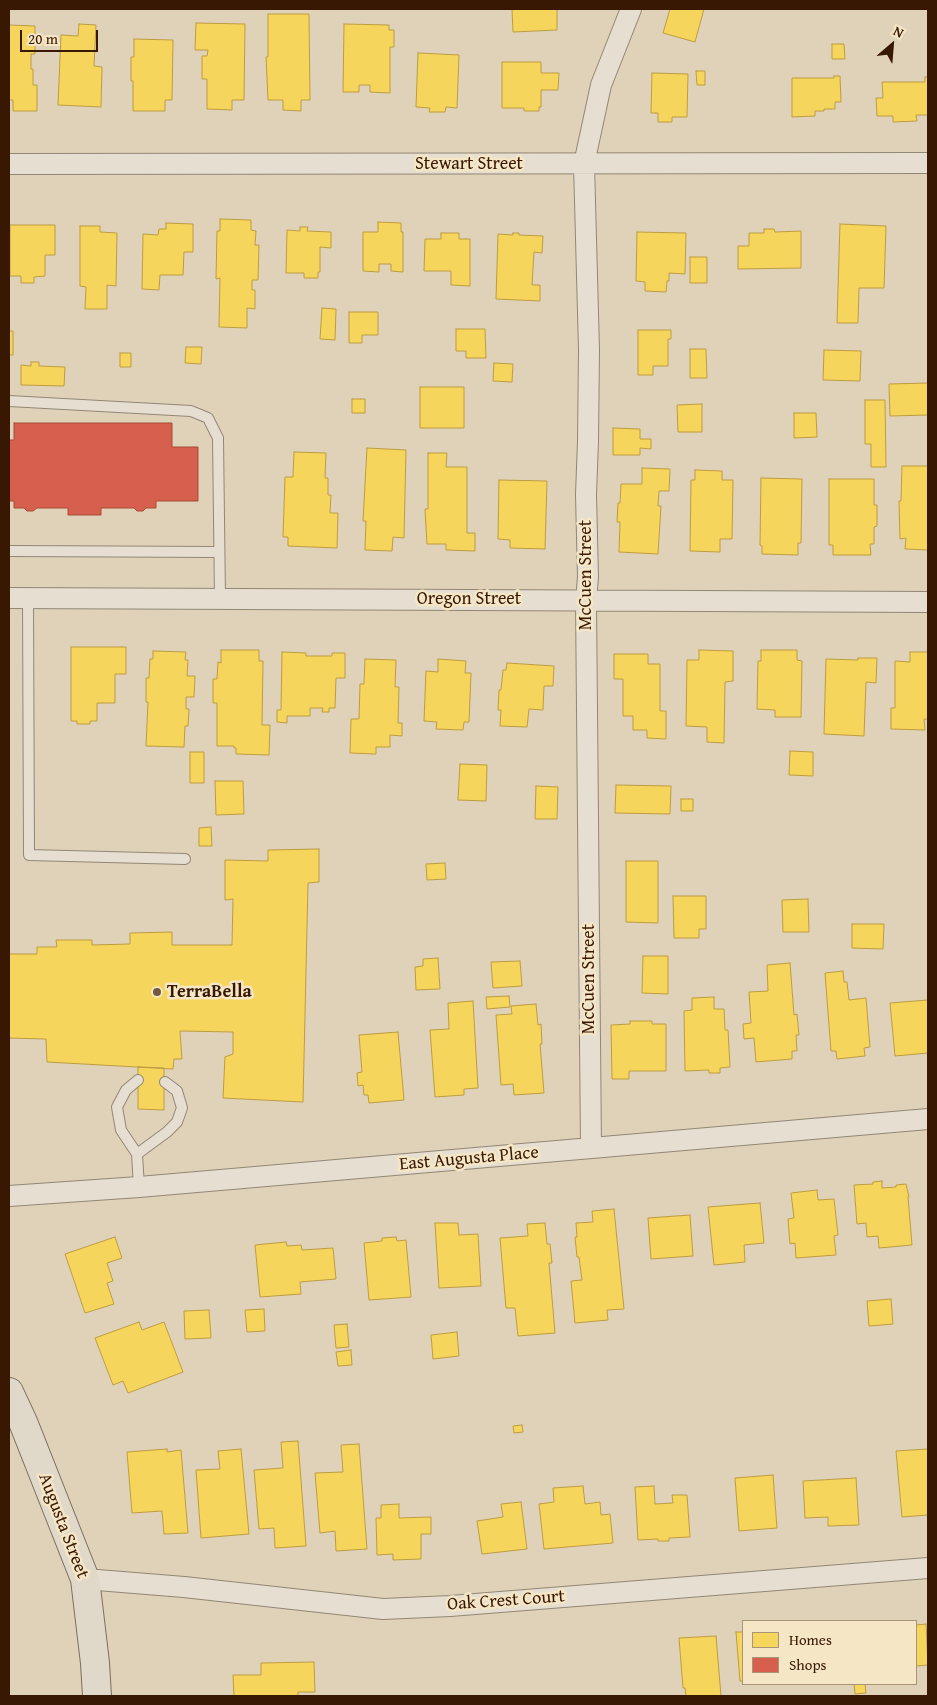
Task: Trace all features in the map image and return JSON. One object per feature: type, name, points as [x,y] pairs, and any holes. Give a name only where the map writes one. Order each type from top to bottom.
[{"type":"main road","name":"Augusta Street","points":[[9,1392],[24,1422],[85,1579],[96,1663],[97,1696]]},
{"type":"street","name":"McCuen Street","points":[[591,1148],[586,600],[588,578],[586,495],[589,350],[584,164],[601,85],[631,9]]},
{"type":"street","name":"Stewart Street","points":[[9,164],[928,163]]},
{"type":"street","name":"Oregon Street","points":[[18,598],[928,602]]},
{"type":"street","name":"East Augusta Place","points":[[9,1196],[139,1187],[928,1119]]},
{"type":"street","name":"Oak Crest Court","points":[[85,1579],[184,1587],[383,1608],[450,1606],[928,1568]]},
{"type":"lane","points":[[9,401],[191,410],[208,418],[218,438],[220,599]]},
{"type":"lane","points":[[9,551],[219,552]]},
{"type":"lane","points":[[18,598],[30,855],[185,859]]},
{"type":"lane","points":[[138,1080],[126,1090],[117,1107],[121,1130],[137,1154],[139,1187]]},
{"type":"lane","points":[[137,1154],[167,1132],[177,1122],[182,1108],[177,1091],[165,1082]]},
{"type":"building: Homes","points":[[512,9],[557,9],[557,30],[513,32]]},
{"type":"building: Homes","points":[[670,9],[704,9],[695,42],[663,33]]},
{"type":"building: Homes","points":[[268,14],[309,14],[310,100],[301,100],[301,111],[283,110],[283,100],[268,100],[266,57],[268,57]]},
{"type":"building: Homes","points":[[196,23],[245,24],[244,100],[232,100],[232,110],[207,109],[207,79],[202,79],[202,56],[207,56],[208,50],[195,50]]},
{"type":"building: Homes","points":[[79,24],[96,25],[94,66],[102,67],[101,107],[58,105],[61,35],[78,36]]},
{"type":"building: Homes","points":[[344,24],[389,25],[389,30],[394,30],[394,47],[390,47],[390,93],[370,92],[370,85],[359,85],[359,92],[343,92]]},
{"type":"building: Homes","points":[[9,25],[35,26],[35,54],[31,54],[31,69],[33,69],[33,85],[37,85],[37,111],[13,111],[13,100],[9,100]]},
{"type":"building: Homes","points":[[134,39],[173,40],[172,100],[165,100],[165,111],[133,111],[131,57],[134,57]]},
{"type":"building: Homes","points":[[832,44],[844,44],[845,59],[832,59]]},
{"type":"building: Homes","points":[[418,53],[459,55],[457,108],[446,107],[445,112],[429,112],[430,108],[416,107]]},
{"type":"building: Homes","points":[[502,62],[541,62],[541,73],[559,73],[558,90],[541,90],[541,107],[539,107],[539,111],[524,111],[524,108],[502,108]]},
{"type":"building: Homes","points":[[696,71],[705,71],[705,85],[697,85]]},
{"type":"building: Homes","points":[[652,73],[688,74],[687,117],[672,117],[672,122],[658,122],[658,113],[651,113]]},
{"type":"building: Homes","points":[[834,76],[840,76],[841,102],[835,102],[835,109],[815,111],[815,116],[792,117],[792,78],[834,78]]},
{"type":"building: Homes","points":[[925,77],[928,77],[928,115],[916,115],[917,121],[893,122],[893,116],[877,116],[876,98],[883,98],[882,82],[925,82]]},
{"type":"building: Homes","points":[[220,219],[251,220],[251,230],[256,231],[255,245],[259,245],[258,280],[252,280],[252,290],[255,290],[255,309],[247,308],[247,328],[219,327],[220,278],[216,279],[217,231],[220,231]]},
{"type":"building: Homes","points":[[378,222],[401,223],[401,232],[403,232],[403,272],[391,271],[391,264],[379,264],[379,272],[363,271],[363,232],[378,232]]},
{"type":"building: Homes","points":[[166,223],[193,224],[193,252],[184,252],[183,275],[160,275],[159,290],[142,289],[143,234],[158,235],[159,229],[166,229]]},
{"type":"building: Homes","points":[[840,224],[886,226],[884,288],[859,288],[858,323],[837,323]]},
{"type":"building: Homes","points":[[10,225],[55,225],[55,255],[45,255],[45,276],[34,277],[34,283],[21,283],[21,276],[10,276]]},
{"type":"building: Homes","points":[[80,226],[100,226],[100,232],[117,233],[116,286],[107,285],[107,309],[85,309],[86,287],[80,286]]},
{"type":"building: Homes","points":[[300,227],[308,227],[307,231],[331,232],[331,248],[320,247],[320,272],[318,272],[318,278],[304,278],[304,273],[286,273],[287,230],[300,231]]},
{"type":"building: Homes","points":[[764,229],[774,229],[775,232],[801,231],[801,268],[738,269],[738,246],[749,246],[749,233],[764,233]]},
{"type":"building: Homes","points":[[637,232],[686,233],[685,274],[669,273],[666,292],[645,291],[645,282],[636,281]]},
{"type":"building: Homes","points":[[441,233],[459,233],[459,239],[470,239],[470,286],[451,285],[451,271],[424,271],[425,239],[441,239]]},
{"type":"building: Homes","points":[[513,233],[543,236],[542,253],[534,252],[532,285],[540,285],[540,301],[496,299],[498,234],[513,235]]},
{"type":"building: Homes","points":[[690,257],[707,257],[707,283],[690,283]]},
{"type":"building: Homes","points":[[322,308],[336,309],[335,340],[320,339]]},
{"type":"building: Homes","points":[[349,312],[378,312],[378,335],[362,335],[362,343],[349,343]]},
{"type":"building: Homes","points":[[456,329],[485,329],[486,358],[466,358],[466,351],[456,351]]},
{"type":"building: Homes","points":[[638,330],[671,330],[671,339],[668,339],[668,366],[653,366],[653,375],[638,375]]},
{"type":"building: Homes","points":[[9,331],[13,331],[13,355],[9,355]]},
{"type":"building: Homes","points":[[186,347],[202,347],[201,364],[185,363]]},
{"type":"building: Homes","points":[[690,349],[706,349],[707,378],[690,378]]},
{"type":"building: Homes","points":[[824,350],[861,351],[860,381],[823,380]]},
{"type":"building: Homes","points":[[120,353],[131,353],[131,367],[120,367]]},
{"type":"building: Homes","points":[[31,362],[39,362],[39,366],[65,367],[64,386],[21,385],[21,365],[31,366]]},
{"type":"building: Homes","points":[[494,363],[513,364],[512,382],[493,381]]},
{"type":"building: Homes","points":[[928,383],[928,415],[890,416],[889,384]]},
{"type":"building: Homes","points":[[420,387],[464,387],[464,428],[420,428]]},
{"type":"building: Homes","points":[[352,399],[365,399],[365,413],[352,413]]},
{"type":"building: Homes","points":[[865,400],[885,400],[886,467],[871,467],[871,444],[865,444]]},
{"type":"building: Homes","points":[[702,404],[702,432],[678,432],[677,405]]},
{"type":"building: Homes","points":[[794,413],[816,413],[817,437],[794,438]]},
{"type":"building: Homes","points":[[613,428],[640,429],[640,439],[651,439],[651,449],[640,448],[640,455],[613,455]]},
{"type":"building: Homes","points":[[367,448],[406,450],[404,538],[393,537],[392,551],[365,550],[366,521],[363,521]]},
{"type":"building: Homes","points":[[294,452],[326,453],[325,478],[328,478],[328,495],[331,495],[330,513],[338,513],[337,548],[288,546],[288,537],[283,537],[285,477],[293,477]]},
{"type":"building: Homes","points":[[428,453],[447,453],[446,467],[467,467],[467,533],[475,533],[475,551],[446,550],[446,544],[427,544],[425,509],[428,509]]},
{"type":"building: Homes","points":[[902,466],[928,466],[928,550],[905,549],[906,538],[900,539],[899,501],[901,501]]},
{"type":"building: Homes","points":[[642,468],[670,469],[669,491],[659,491],[658,506],[661,506],[658,554],[619,552],[620,522],[617,522],[621,484],[642,484]]},
{"type":"building: Homes","points":[[695,470],[722,471],[722,480],[733,480],[732,539],[720,539],[720,552],[690,551],[691,480],[695,480]]},
{"type":"building: Homes","points":[[761,478],[802,479],[801,543],[798,543],[798,555],[762,554],[762,546],[760,545]]},
{"type":"building: Homes","points":[[829,479],[874,479],[874,505],[877,505],[877,526],[874,527],[874,544],[870,544],[871,555],[833,555],[833,545],[829,545]]},
{"type":"building: Homes","points":[[499,480],[547,481],[545,549],[510,548],[510,540],[498,539]]},
{"type":"building: Homes","points":[[71,647],[126,647],[126,674],[115,674],[115,703],[97,703],[97,721],[90,721],[90,724],[77,724],[77,721],[71,721]]},
{"type":"building: Homes","points":[[221,650],[259,650],[259,661],[263,661],[262,725],[270,725],[269,755],[236,754],[234,746],[217,746],[217,703],[213,703],[213,679],[217,679],[218,662],[221,663]]},
{"type":"building: Homes","points":[[699,650],[733,651],[733,681],[725,682],[724,743],[707,742],[707,727],[686,726],[687,660],[699,660]]},
{"type":"building: Homes","points":[[761,650],[797,650],[797,660],[802,661],[801,717],[775,717],[775,710],[757,709],[758,661],[761,661]]},
{"type":"building: Homes","points":[[153,651],[186,652],[185,660],[188,660],[187,676],[195,676],[194,697],[186,697],[186,709],[189,709],[188,726],[185,726],[184,747],[146,746],[148,702],[146,702],[146,678],[149,678],[150,659],[153,659]]},
{"type":"building: Homes","points":[[282,652],[306,653],[306,656],[332,656],[332,653],[345,653],[345,678],[336,678],[335,708],[329,708],[329,712],[322,712],[323,708],[310,708],[310,716],[287,716],[287,723],[277,722],[277,710],[281,710]]},
{"type":"building: Homes","points":[[910,652],[928,652],[928,719],[924,719],[925,730],[891,729],[891,708],[895,708],[895,661],[910,662]]},
{"type":"building: Homes","points":[[614,654],[648,654],[648,664],[660,664],[660,711],[666,711],[666,739],[647,738],[647,730],[633,730],[633,716],[623,716],[623,679],[614,679]]},
{"type":"building: Homes","points":[[858,658],[877,658],[876,683],[866,682],[864,736],[824,734],[826,659],[858,660]]},
{"type":"building: Homes","points":[[365,659],[396,660],[395,687],[399,687],[398,723],[402,723],[402,736],[390,735],[390,747],[376,747],[376,754],[350,753],[351,719],[359,719],[360,684],[364,684]]},
{"type":"building: Homes","points":[[438,659],[466,661],[465,673],[471,673],[469,722],[464,722],[463,730],[436,729],[437,722],[424,721],[426,671],[438,672]]},
{"type":"building: Homes","points":[[507,663],[554,666],[553,686],[544,686],[543,710],[529,709],[527,727],[500,726],[501,710],[498,710],[499,690],[501,690],[503,670],[506,670]]},
{"type":"building: Homes","points":[[790,751],[813,752],[813,776],[789,775]]},
{"type":"building: Homes","points":[[190,752],[204,752],[204,783],[190,783]]},
{"type":"building: Homes","points":[[460,764],[487,765],[486,801],[458,800]]},
{"type":"building: Homes","points":[[215,781],[243,781],[244,814],[216,815]]},
{"type":"building: Homes","points":[[616,785],[671,786],[670,814],[615,813]]},
{"type":"building: Homes","points":[[536,786],[558,787],[557,819],[535,819]]},
{"type":"building: Homes","points":[[681,799],[693,799],[693,811],[681,811]]},
{"type":"building: Homes","points":[[211,827],[212,846],[199,846],[199,828]]},
{"type":"building: Homes","name":"TerraBella","points":[[319,849],[319,882],[308,883],[303,1102],[223,1098],[225,1057],[233,1054],[233,1032],[180,1031],[182,1059],[174,1059],[173,1069],[47,1062],[46,1039],[9,1038],[9,954],[37,954],[37,947],[57,947],[56,940],[92,940],[92,945],[130,944],[130,933],[172,932],[172,945],[232,945],[233,899],[225,900],[225,860],[268,861],[268,850]]},
{"type":"building: Homes","points":[[626,861],[658,861],[658,923],[626,922]]},
{"type":"building: Homes","points":[[445,863],[446,879],[427,880],[426,864]]},
{"type":"building: Homes","points":[[673,896],[706,896],[706,929],[699,929],[699,938],[674,938]]},
{"type":"building: Homes","points":[[808,899],[809,932],[783,932],[782,900]]},
{"type":"building: Homes","points":[[852,924],[884,924],[883,949],[852,948]]},
{"type":"building: Homes","points":[[643,956],[668,956],[668,994],[642,993]]},
{"type":"building: Homes","points":[[438,958],[440,989],[416,990],[415,967],[423,966],[423,959]]},
{"type":"building: Homes","points":[[520,961],[522,986],[493,988],[491,962]]},
{"type":"building: Homes","points":[[790,963],[794,1015],[797,1014],[799,1035],[796,1035],[797,1051],[792,1051],[792,1059],[756,1062],[754,1038],[744,1039],[743,1024],[751,1023],[749,992],[768,991],[767,965]]},
{"type":"building: Homes","points":[[843,971],[844,982],[847,982],[849,1000],[866,998],[870,1047],[864,1048],[865,1056],[837,1059],[836,1051],[831,1051],[825,973]]},
{"type":"building: Homes","points":[[509,996],[510,1007],[487,1009],[486,997]]},
{"type":"building: Homes","points":[[714,997],[714,1009],[724,1009],[725,1030],[728,1030],[730,1067],[720,1068],[720,1073],[709,1073],[709,1070],[685,1071],[684,1011],[692,1010],[692,998]]},
{"type":"building: Homes","points":[[928,1000],[928,1053],[895,1056],[890,1003]]},
{"type":"building: Homes","points":[[473,1001],[478,1088],[464,1089],[464,1095],[435,1097],[430,1030],[449,1029],[448,1003]]},
{"type":"building: Homes","points":[[536,1004],[538,1025],[541,1024],[542,1044],[540,1044],[544,1093],[514,1095],[513,1084],[501,1085],[496,1015],[512,1014],[511,1006]]},
{"type":"building: Homes","points":[[630,1021],[652,1021],[652,1024],[666,1024],[666,1071],[629,1071],[629,1079],[612,1079],[611,1025],[630,1024]]},
{"type":"building: Homes","points":[[398,1032],[404,1100],[369,1103],[368,1095],[364,1095],[363,1085],[358,1086],[357,1073],[362,1072],[359,1035]]},
{"type":"building: Homes","points":[[138,1067],[164,1068],[164,1110],[138,1109]]},
{"type":"building: Homes","points":[[882,1181],[882,1188],[906,1184],[909,1197],[912,1245],[879,1248],[878,1236],[867,1237],[866,1223],[857,1224],[854,1185],[873,1184],[873,1182]]},
{"type":"building: Homes","points":[[817,1190],[818,1200],[834,1199],[838,1235],[834,1236],[836,1255],[796,1258],[795,1243],[790,1244],[788,1219],[794,1218],[791,1193]]},
{"type":"building: Homes","points":[[760,1203],[764,1243],[744,1245],[745,1262],[714,1265],[708,1207]]},
{"type":"building: Homes","points":[[614,1209],[624,1309],[607,1310],[608,1320],[575,1323],[571,1281],[582,1280],[579,1257],[577,1257],[576,1223],[593,1222],[592,1211]]},
{"type":"building: Homes","points":[[690,1215],[693,1256],[651,1259],[648,1218]]},
{"type":"building: Homes","points":[[435,1223],[458,1223],[459,1235],[478,1234],[481,1286],[439,1288]]},
{"type":"building: Homes","points":[[545,1223],[547,1244],[550,1244],[552,1263],[549,1263],[555,1333],[518,1336],[515,1308],[506,1308],[500,1238],[528,1236],[527,1224]]},
{"type":"building: Homes","points":[[115,1237],[122,1258],[107,1263],[113,1281],[107,1283],[114,1304],[85,1313],[65,1254]]},
{"type":"building: Homes","points":[[396,1237],[397,1241],[406,1240],[411,1297],[369,1300],[364,1243],[382,1241],[382,1238]]},
{"type":"building: Homes","points":[[286,1242],[287,1246],[301,1245],[302,1250],[333,1248],[336,1279],[300,1282],[301,1294],[260,1297],[255,1245]]},
{"type":"building: Homes","points":[[891,1299],[893,1324],[869,1326],[867,1301]]},
{"type":"building: Homes","points":[[264,1309],[265,1331],[247,1332],[245,1310]]},
{"type":"building: Homes","points":[[209,1310],[211,1338],[185,1339],[184,1311]]},
{"type":"building: Homes","points":[[139,1322],[142,1330],[164,1322],[183,1372],[128,1393],[123,1381],[113,1385],[95,1338]]},
{"type":"building: Homes","points":[[347,1324],[349,1347],[336,1348],[334,1325]]},
{"type":"building: Homes","points":[[457,1332],[459,1356],[433,1359],[431,1335]]},
{"type":"building: Homes","points":[[351,1350],[352,1365],[338,1366],[336,1352]]},
{"type":"building: Homes","points":[[522,1425],[523,1432],[514,1433],[513,1426]]},
{"type":"building: Homes","points":[[298,1441],[306,1546],[275,1548],[274,1528],[259,1529],[254,1470],[283,1468],[281,1442]]},
{"type":"building: Homes","points":[[359,1444],[367,1549],[336,1551],[335,1531],[320,1533],[315,1473],[343,1472],[341,1445]]},
{"type":"building: Homes","points":[[167,1449],[167,1452],[181,1450],[188,1533],[164,1534],[162,1511],[132,1513],[127,1452]]},
{"type":"building: Homes","points":[[241,1449],[249,1534],[201,1538],[196,1470],[220,1469],[218,1451]]},
{"type":"building: Homes","points":[[928,1449],[928,1515],[902,1517],[896,1451]]},
{"type":"building: Homes","points":[[773,1475],[777,1528],[739,1531],[735,1478]]},
{"type":"building: Homes","points":[[856,1478],[859,1525],[828,1526],[828,1517],[805,1518],[803,1481]]},
{"type":"building: Homes","points":[[583,1486],[585,1504],[600,1502],[601,1515],[610,1514],[613,1543],[544,1549],[539,1504],[554,1502],[553,1488]]},
{"type":"building: Homes","points":[[654,1486],[655,1504],[673,1503],[672,1495],[687,1495],[690,1537],[669,1538],[669,1541],[658,1541],[658,1539],[638,1540],[635,1487]]},
{"type":"building: Homes","points":[[521,1502],[527,1549],[482,1554],[477,1521],[503,1517],[501,1504]]},
{"type":"building: Homes","points":[[399,1504],[399,1518],[431,1517],[431,1534],[421,1534],[421,1559],[393,1560],[393,1554],[377,1555],[376,1518],[381,1518],[381,1505]]},
{"type":"building: Homes","points":[[926,1624],[928,1665],[917,1666],[917,1625]]},
{"type":"building: Homes","points":[[736,1632],[742,1632],[742,1681],[740,1681]]},
{"type":"building: Homes","points":[[716,1636],[721,1696],[686,1696],[685,1688],[683,1688],[679,1638]]},
{"type":"building: Homes","points":[[314,1662],[315,1692],[298,1692],[298,1696],[234,1696],[233,1675],[261,1675],[261,1663]]},
{"type":"building: Homes","points":[[854,1685],[865,1685],[866,1693],[855,1694]]},
{"type":"building: Shops","points":[[14,423],[172,423],[172,447],[198,447],[198,501],[156,501],[156,508],[146,508],[143,511],[137,511],[134,508],[101,508],[101,515],[68,515],[68,508],[37,508],[33,511],[27,511],[24,508],[14,508],[14,501],[9,501],[9,440],[14,440]]},
{"type":"place","name":"TerraBella","points":[[157,992]]}]
